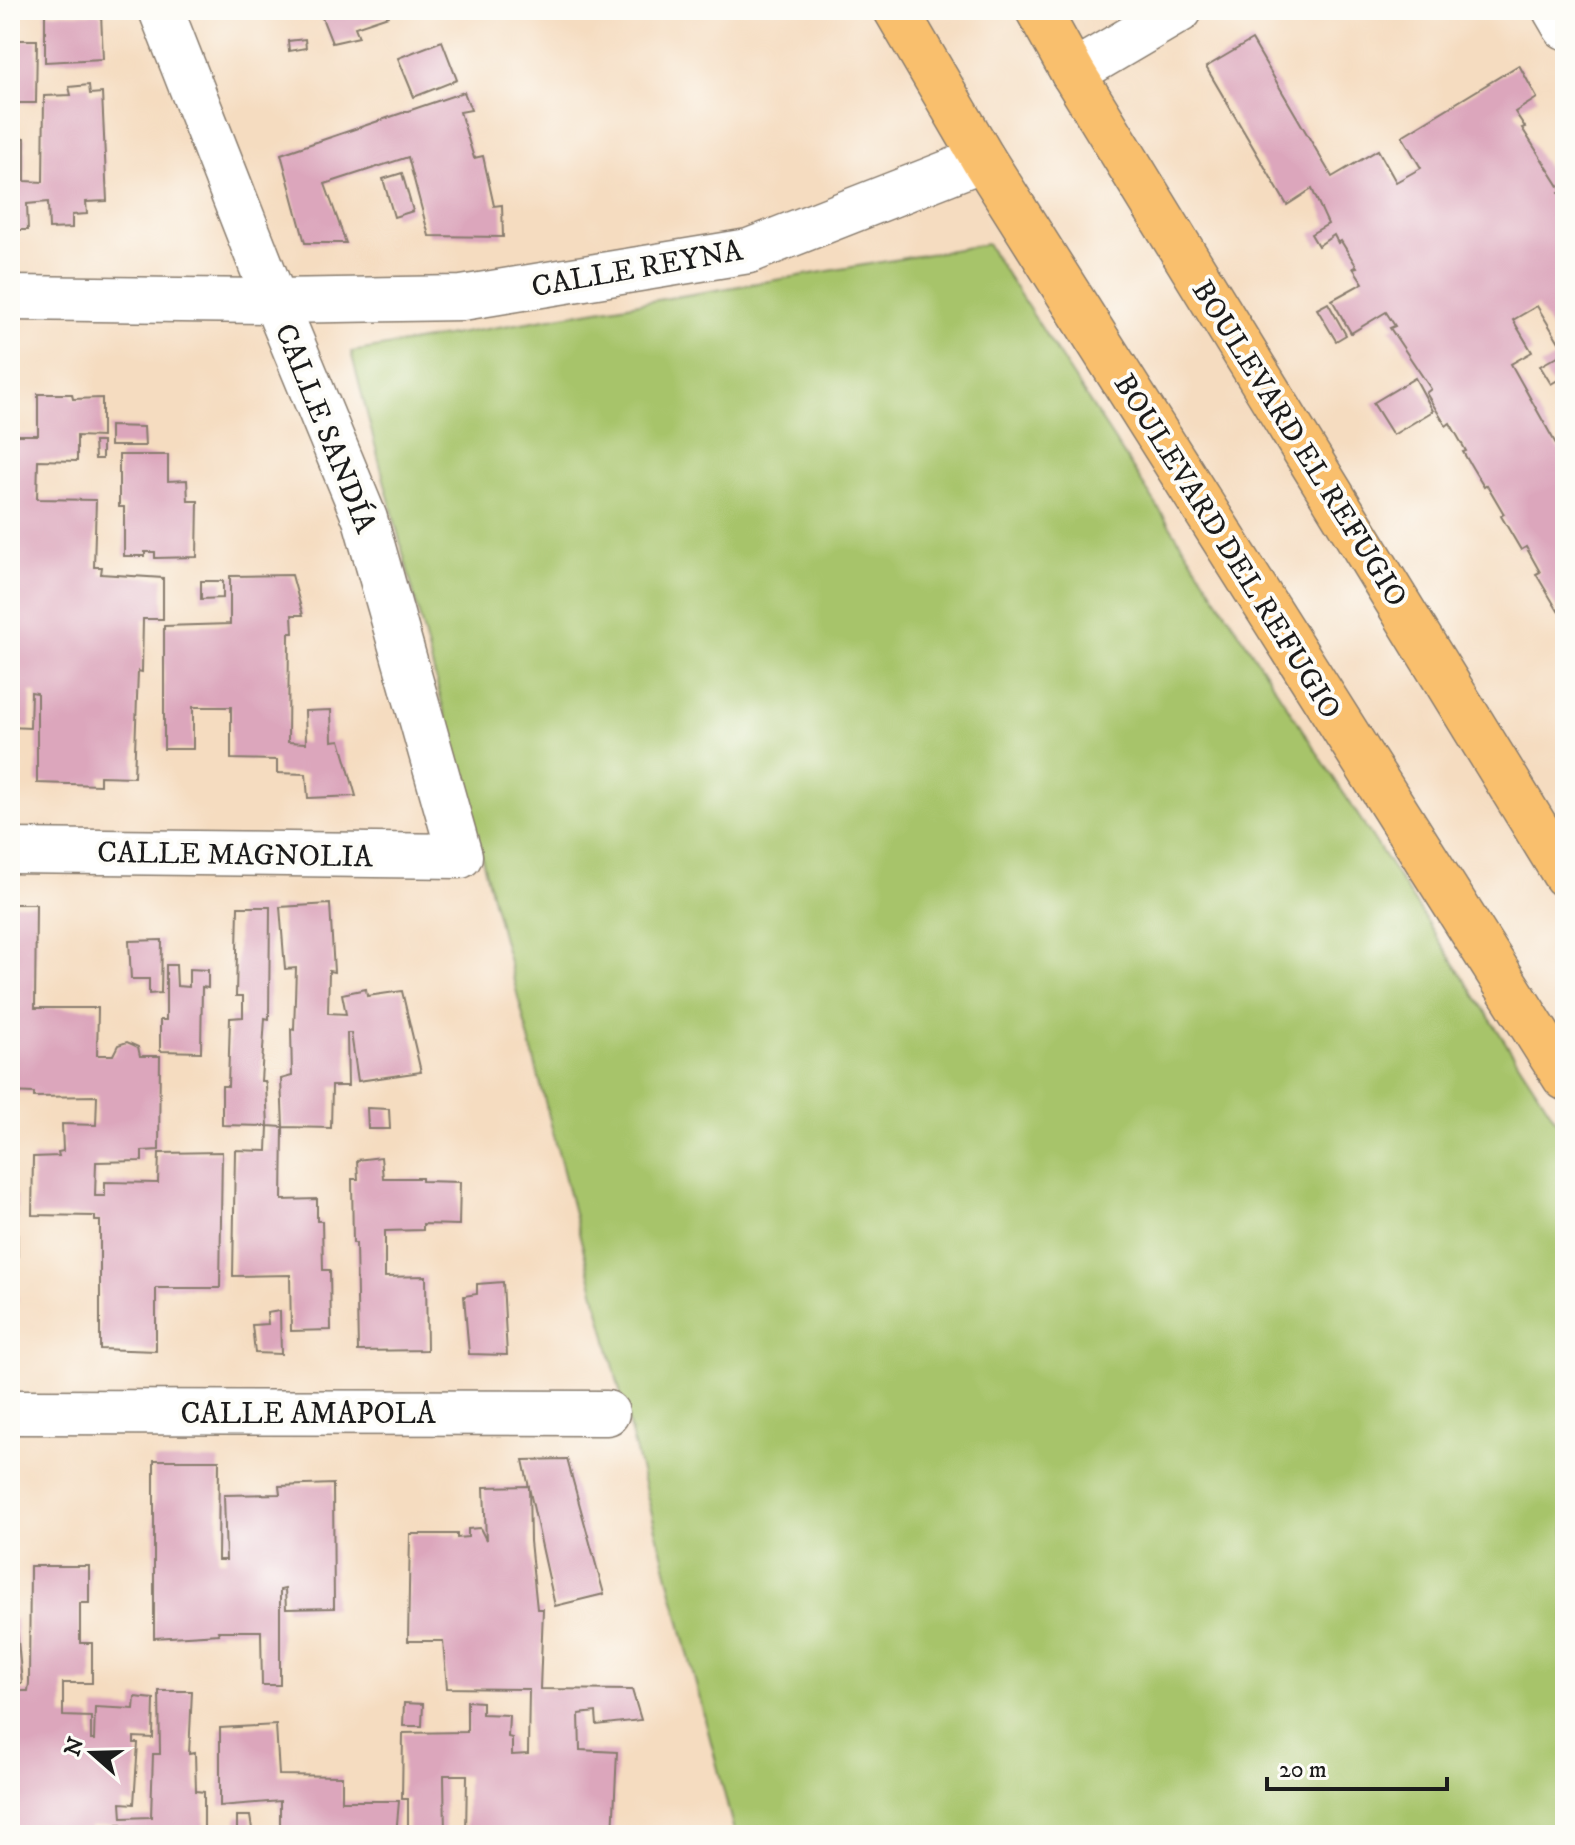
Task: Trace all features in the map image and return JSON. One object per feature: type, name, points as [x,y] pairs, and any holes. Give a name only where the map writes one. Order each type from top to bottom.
[{"type":"main road","name":"BOULEVARD DEL REFUGIO","points":[[896,10],[983,159],[1565,1078]]},
{"type":"main road","name":"BOULEVARD EL REFUGIO","points":[[1038,10],[1073,73],[1565,875]]},
{"type":"street","name":"CALLE SANDÍA","points":[[161,10],[275,301],[365,519],[460,856]]},
{"type":"street","points":[[1073,73],[1180,10]]},
{"type":"street","points":[[1555,10],[1565,27]]},
{"type":"street","name":"CALLE REYNA","points":[[10,298],[275,301],[462,298],[749,251],[983,159]]},
{"type":"street","name":"CALLE MAGNOLIA","points":[[10,851],[460,856]]},
{"type":"street","name":"CALLE AMAPOLA","points":[[10,1412],[607,1413]]},
{"type":"green space","points":[[987,244],[1565,1134],[1565,1835],[735,1835],[351,352]]},
{"type":"building","points":[[319,10],[386,10],[388,16],[355,27],[359,37],[332,43]]},
{"type":"building","points":[[45,13],[101,14],[103,59],[45,62]]},
{"type":"building","points":[[305,39],[306,48],[289,51],[288,41]]},
{"type":"building","points":[[10,40],[37,40],[36,103],[10,103]]},
{"type":"building","points":[[1252,40],[1332,177],[1378,150],[1396,182],[1421,168],[1402,136],[1519,65],[1537,98],[1515,112],[1562,191],[1559,193],[1565,203],[1565,352],[1537,306],[1513,320],[1532,352],[1511,364],[1565,460],[1565,614],[1561,608],[1558,611],[1536,574],[1540,572],[1526,547],[1521,550],[1487,485],[1484,487],[1463,452],[1466,451],[1450,423],[1446,426],[1426,393],[1431,389],[1390,328],[1395,326],[1386,312],[1351,333],[1332,300],[1363,283],[1353,268],[1357,267],[1334,235],[1318,246],[1311,234],[1328,224],[1312,189],[1287,205],[1206,67]]},
{"type":"building","points":[[442,41],[457,80],[414,97],[398,58]]},
{"type":"building","points":[[89,85],[90,94],[102,93],[107,201],[86,202],[87,214],[72,215],[72,228],[49,229],[48,202],[27,204],[28,230],[16,230],[16,181],[10,181],[10,138],[25,138],[25,181],[43,182],[44,96],[71,95],[69,87]]},
{"type":"building","points":[[464,92],[471,110],[460,112],[474,158],[483,156],[494,206],[502,205],[503,237],[429,236],[408,157],[325,184],[346,243],[305,243],[281,154]]},
{"type":"building","points":[[402,173],[413,211],[394,217],[383,179]]},
{"type":"building","points":[[1328,303],[1346,335],[1336,341],[1317,309]]},
{"type":"building","points":[[1565,352],[1565,393],[1558,380],[1551,384],[1540,366]]},
{"type":"building","points":[[1415,378],[1433,411],[1393,435],[1373,403]]},
{"type":"building","points":[[38,394],[72,394],[73,399],[102,398],[102,437],[77,436],[77,461],[38,460],[37,499],[96,500],[94,567],[102,567],[101,574],[163,578],[163,619],[143,619],[134,777],[100,776],[100,785],[37,783],[37,693],[31,692],[30,728],[10,727],[10,435],[38,435]]},
{"type":"building","points":[[110,426],[144,427],[145,446],[110,446]]},
{"type":"building","points":[[94,442],[102,442],[102,459],[95,459]]},
{"type":"building","points":[[119,455],[168,455],[168,481],[187,480],[188,501],[198,501],[197,557],[155,558],[155,552],[145,552],[145,556],[124,556],[124,507],[119,507]]},
{"type":"building","points":[[292,575],[303,615],[292,615],[293,633],[289,633],[288,742],[306,743],[305,711],[331,710],[332,741],[340,740],[356,796],[308,798],[306,774],[277,773],[277,760],[231,759],[231,707],[193,707],[193,749],[164,749],[164,626],[230,624],[230,576]]},
{"type":"building","points":[[201,581],[223,581],[223,598],[201,599]]},
{"type":"building","points":[[10,904],[36,904],[35,1008],[98,1008],[97,1055],[113,1055],[118,1045],[127,1042],[138,1047],[140,1056],[160,1056],[159,1150],[142,1151],[142,1161],[96,1162],[95,1196],[105,1196],[105,1182],[158,1183],[159,1153],[222,1152],[220,1288],[156,1288],[156,1351],[100,1349],[100,1221],[95,1221],[95,1216],[32,1215],[33,1157],[59,1156],[58,1152],[63,1151],[62,1124],[96,1125],[97,1096],[34,1097],[34,1093],[10,1092]]},
{"type":"building","points":[[330,904],[334,972],[329,971],[328,1013],[346,1014],[342,994],[366,989],[367,996],[402,991],[421,1072],[358,1081],[351,1033],[347,1033],[348,1086],[332,1086],[331,1128],[283,1127],[281,1079],[292,1076],[291,1029],[294,1030],[296,968],[285,969],[280,907]]},
{"type":"building","points":[[238,907],[270,907],[269,1019],[265,1018],[261,1081],[265,1081],[266,1085],[268,1126],[222,1125],[222,1086],[228,1086],[230,1018],[243,1017],[243,996],[236,996]]},
{"type":"building","points":[[162,940],[161,993],[149,994],[149,979],[131,979],[129,941]]},
{"type":"building","points":[[166,965],[176,965],[177,986],[189,987],[189,969],[208,970],[208,988],[202,987],[201,1052],[160,1051],[160,1020],[166,1020]]},
{"type":"building","points":[[367,1108],[389,1109],[390,1129],[368,1129]]},
{"type":"building","points":[[268,1126],[283,1127],[282,1200],[317,1199],[317,1221],[322,1221],[323,1270],[330,1270],[331,1330],[291,1331],[290,1275],[233,1276],[235,1150],[267,1151]]},
{"type":"building","points":[[381,1157],[383,1178],[460,1182],[459,1225],[423,1224],[423,1230],[385,1231],[385,1277],[426,1276],[427,1350],[358,1351],[352,1179],[358,1179],[357,1160]]},
{"type":"building","points":[[10,1195],[17,1195],[18,1303],[10,1303]]},
{"type":"building","points":[[503,1282],[507,1355],[469,1354],[464,1296],[477,1294],[477,1284]]},
{"type":"building","points":[[280,1311],[281,1354],[255,1353],[252,1325],[268,1324],[267,1313]]},
{"type":"building","points":[[567,1459],[604,1594],[555,1606],[523,1460]]},
{"type":"building","points":[[154,1460],[219,1460],[218,1560],[226,1560],[224,1495],[280,1494],[279,1486],[333,1484],[334,1608],[286,1609],[285,1589],[280,1590],[280,1685],[262,1685],[261,1631],[218,1631],[219,1634],[154,1638]]},
{"type":"building","points":[[529,1486],[530,1541],[537,1609],[543,1609],[540,1689],[632,1690],[641,1720],[597,1725],[596,1712],[579,1714],[580,1750],[617,1752],[613,1835],[466,1835],[467,1775],[444,1775],[445,1835],[408,1835],[408,1799],[402,1799],[403,1733],[467,1732],[467,1701],[482,1702],[482,1714],[509,1715],[508,1737],[512,1738],[512,1755],[528,1754],[529,1689],[447,1688],[443,1641],[408,1641],[410,1534],[457,1534],[457,1538],[468,1537],[468,1529],[480,1528],[486,1540],[484,1487]]},
{"type":"building","points":[[30,1566],[89,1566],[89,1603],[80,1603],[80,1643],[92,1643],[92,1683],[63,1683],[63,1716],[91,1717],[91,1740],[94,1740],[95,1707],[134,1709],[135,1697],[154,1699],[153,1738],[134,1737],[134,1743],[138,1743],[134,1804],[121,1803],[122,1818],[151,1817],[153,1754],[160,1754],[159,1691],[192,1691],[189,1754],[195,1753],[196,1791],[204,1792],[204,1835],[121,1835],[121,1825],[106,1825],[90,1826],[90,1835],[10,1835],[10,1697],[16,1696],[16,1691],[28,1691]]},
{"type":"building","points":[[10,1619],[16,1619],[22,1683],[10,1683]]},
{"type":"building","points":[[404,1703],[423,1704],[422,1726],[403,1726]]},
{"type":"building","points":[[276,1725],[279,1775],[342,1776],[342,1801],[399,1801],[396,1835],[280,1835],[280,1801],[220,1806],[220,1728]]},
{"type":"building","points":[[237,1816],[250,1816],[253,1835],[219,1835],[237,1832]]}]
